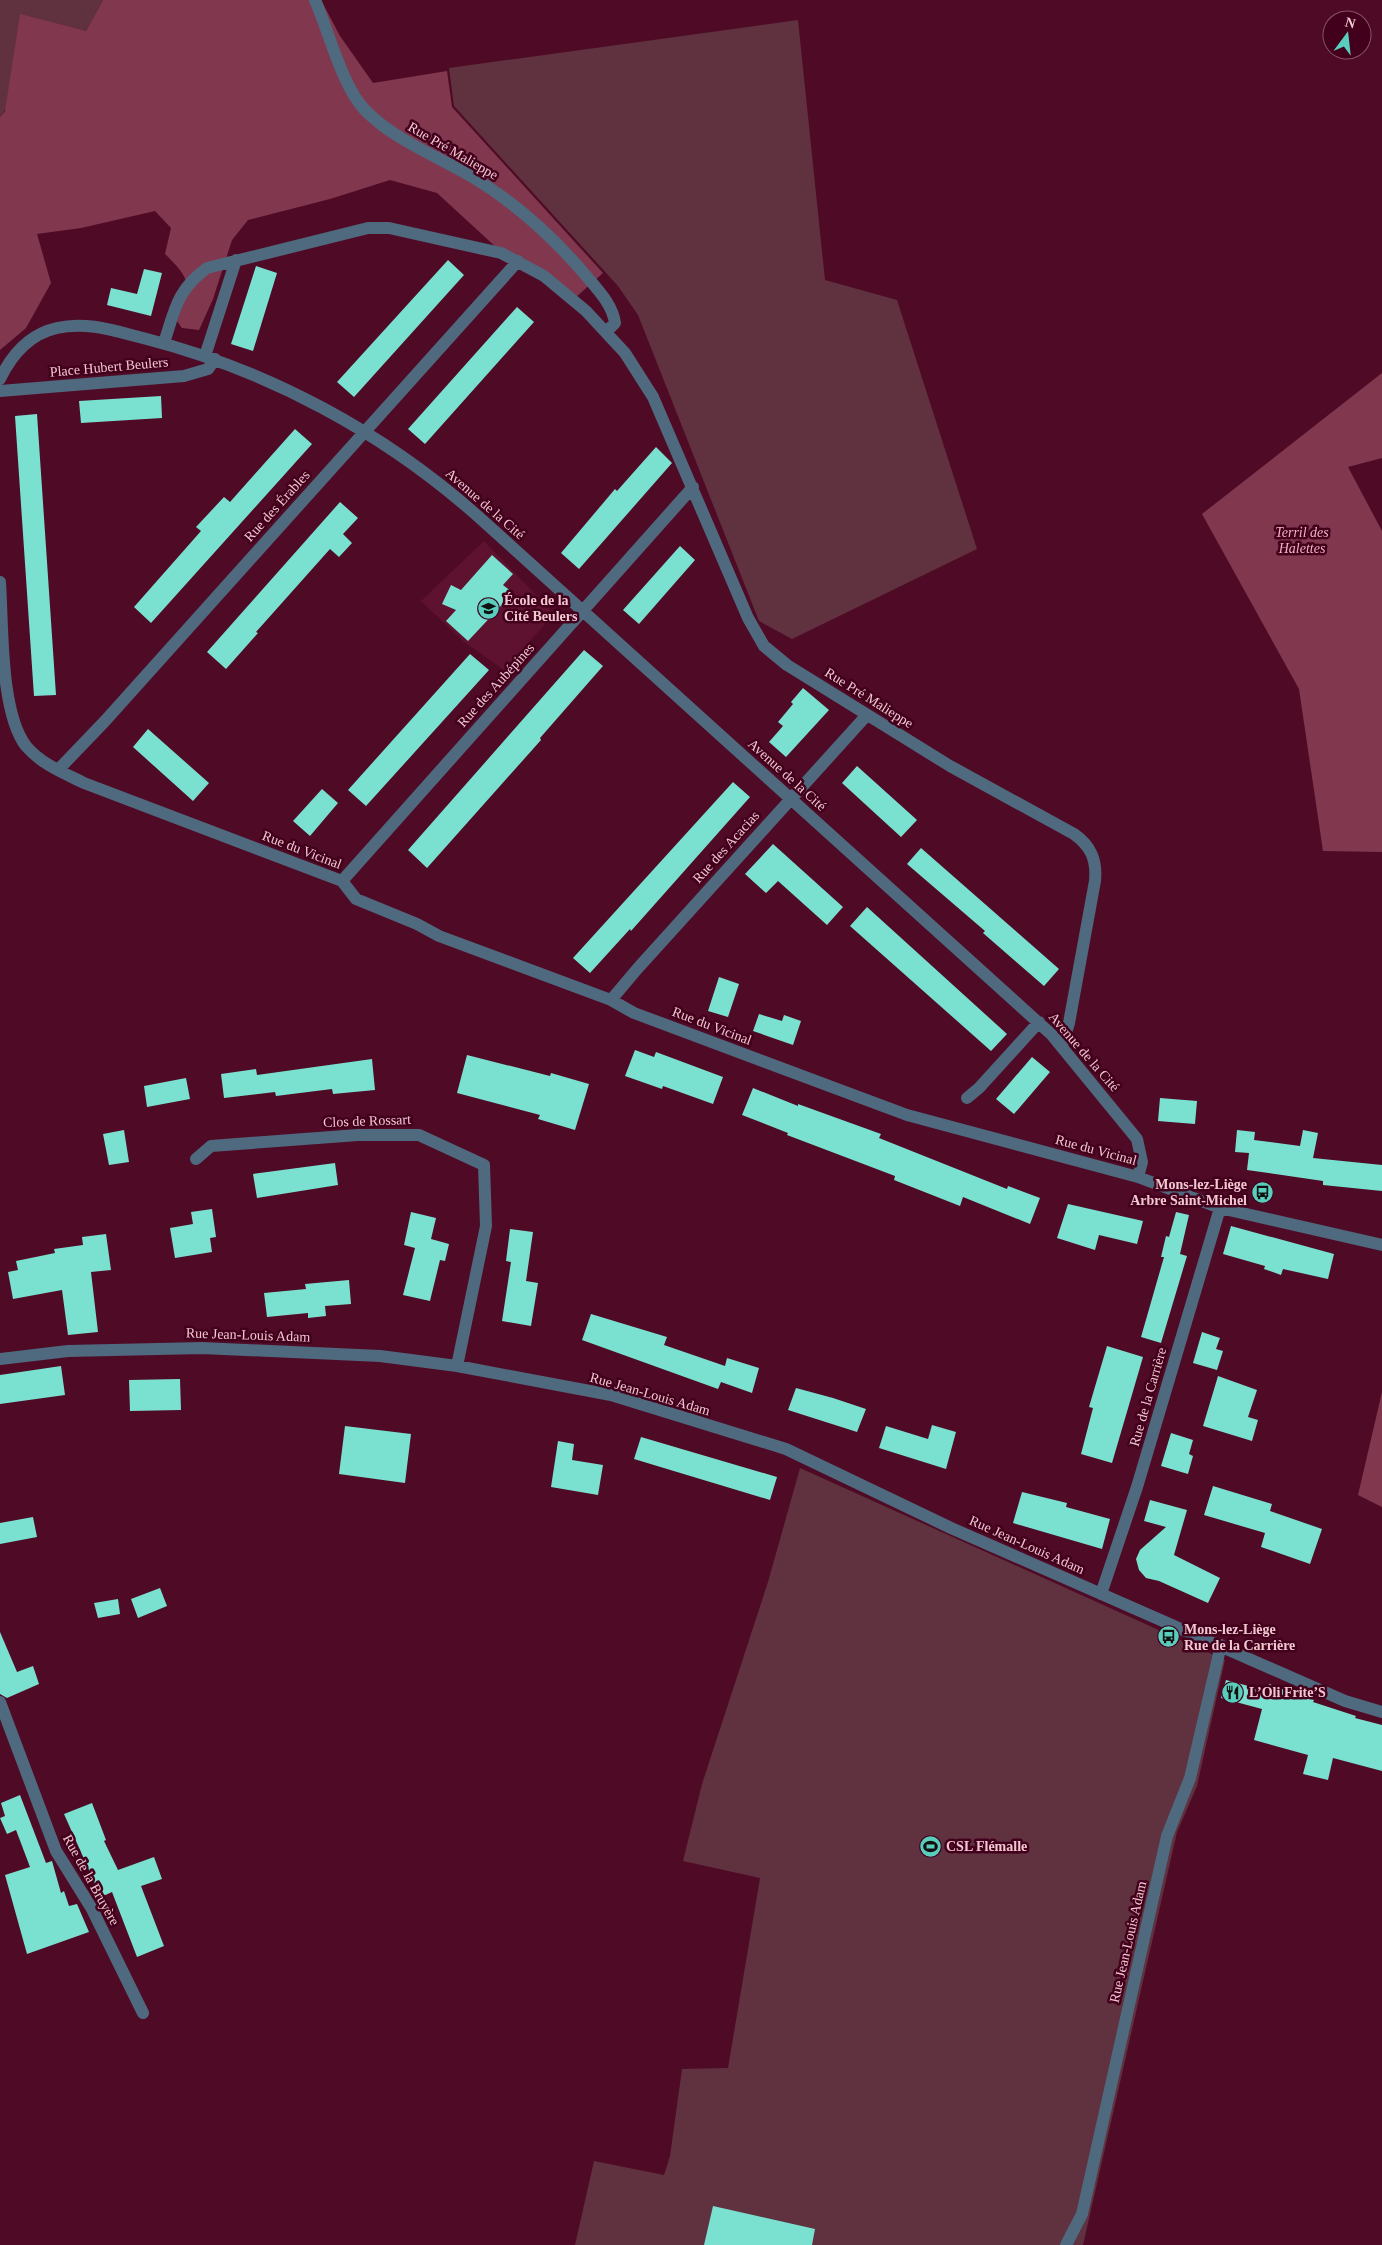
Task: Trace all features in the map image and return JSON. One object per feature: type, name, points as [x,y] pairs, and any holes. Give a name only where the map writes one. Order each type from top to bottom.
[{"type":"street","name":"Rue Pré Malieppe","points":[[315,0],[346,79],[364,109],[395,134],[483,184],[551,238],[587,277],[614,315],[615,323],[606,332]]},
{"type":"street","name":"Rue Pré Malieppe","points":[[236,260],[337,235],[380,227],[481,247],[518,261],[566,292],[606,332],[638,371],[653,397],[748,618],[764,646],[787,665],[866,716],[950,766],[1074,834],[1083,840],[1095,858],[1096,880],[1069,1024],[1062,1046]]},
{"type":"street","name":"Place Hubert Beulers","points":[[164,343],[178,301],[192,280],[207,268],[236,260]]},
{"type":"street","points":[[210,358],[236,260]]},
{"type":"street","name":"Rue des Érables","points":[[58,770],[105,721],[518,261]]},
{"type":"street","name":"Place Hubert Beulers","points":[[0,379],[8,361],[21,347],[32,339],[57,328],[77,325],[99,327],[164,343],[267,380],[365,430]]},
{"type":"street","name":"Place Hubert Beulers","points":[[0,391],[184,376],[208,369],[210,358]]},
{"type":"street","name":"Avenue de la Cité","points":[[365,430],[454,495],[1039,1022],[1062,1046],[1137,1139],[1142,1162],[1138,1177]]},
{"type":"street","name":"Rue des Aubépines","points":[[342,881],[693,487]]},
{"type":"street","name":"Rue du Vicinal","points":[[0,582],[7,698],[12,719],[18,734],[27,747],[44,762],[58,770],[126,800],[342,881],[356,899],[446,938],[611,1000],[634,1013],[907,1115],[1138,1177],[1220,1208],[1382,1245]]},
{"type":"street","name":"Rue des Acacias","points":[[611,1000],[790,798],[866,716]]},
{"type":"street","points":[[968,1098],[1039,1022]]},
{"type":"street","name":"Clos de Rossart","points":[[196,1159],[211,1146],[358,1135],[419,1134],[484,1165],[486,1226],[457,1366]]},
{"type":"street","name":"Rue de la Carrière","points":[[1101,1594],[1137,1487],[1220,1208]]},
{"type":"street","name":"Rue Jean-Louis Adam","points":[[0,1359],[68,1351],[202,1348],[380,1356],[457,1366],[611,1395],[786,1449],[951,1528],[1345,1701],[1382,1712]]},
{"type":"street","name":"Rue Jean-Louis Adam","points":[[1066,2245],[1082,2214],[1167,1836],[1190,1778],[1221,1645]]},
{"type":"street","name":"Rue de la Bruyère","points":[[0,1702],[56,1850],[92,1909],[143,2013]]},
{"type":"shaded area","points":[[0,0],[103,0],[86,31],[64,27],[0,117]]},
{"type":"shaded area","points":[[798,20],[825,280],[897,300],[977,549],[792,639],[759,621],[638,315],[618,286],[454,106],[449,68]]},
{"type":"shaded area","name":"École de la Cité Beulers","points":[[484,541],[554,614],[504,670],[463,641],[421,601]]},
{"type":"shaded area","name":"CSL Flémalle","points":[[800,1468],[1225,1660],[1197,1786],[1177,1832],[1083,2245],[575,2245],[594,2161],[664,2175],[670,2156],[682,2069],[728,2068],[760,1878],[683,1861],[702,1784],[768,1582]]},
{"type":"green space","points":[[103,0],[321,0],[340,36],[373,83],[447,71],[452,107],[603,273],[575,298],[498,249],[437,193],[390,180],[330,199],[248,220],[232,240],[213,299],[199,330],[182,328],[177,321],[185,300],[187,285],[181,271],[165,254],[171,228],[155,211],[81,228],[37,234],[51,283],[26,328],[0,350],[0,117],[5,111],[20,14],[86,31]]},
{"type":"green space","name":"Terril des Halettes","points":[[1382,373],[1382,458],[1348,467],[1382,531],[1382,852],[1323,851],[1299,689],[1202,514]]},
{"type":"green space","points":[[1382,1392],[1382,1507],[1358,1495]]},
{"type":"building","points":[[448,260],[464,275],[354,397],[337,382]]},
{"type":"building","points":[[256,266],[277,273],[253,351],[231,344]]},
{"type":"building","points":[[144,269],[162,273],[151,316],[107,305],[111,288],[137,294]]},
{"type":"building","points":[[517,307],[534,322],[425,444],[408,429]]},
{"type":"building","points":[[161,396],[162,418],[81,423],[79,401]]},
{"type":"building","points":[[37,414],[56,695],[34,696],[15,416]]},
{"type":"building","points":[[295,429],[312,444],[151,623],[134,607],[201,531],[196,527],[224,497],[230,502]]},
{"type":"building","points":[[656,447],[672,463],[579,569],[561,553],[615,489],[617,491]]},
{"type":"building","points":[[340,502],[358,518],[343,534],[352,543],[339,557],[330,549],[256,632],[258,633],[226,669],[207,652]]},
{"type":"building","points":[[680,546],[695,560],[639,624],[623,610]]},
{"type":"building","points":[[492,555],[513,574],[503,585],[513,593],[468,641],[446,621],[456,610],[442,604],[451,585],[461,590]]},
{"type":"building","points":[[584,650],[603,666],[540,738],[541,740],[427,868],[408,850]]},
{"type":"building","points":[[470,654],[489,670],[366,806],[348,790]]},
{"type":"building","points":[[803,688],[829,710],[786,757],[769,742],[783,726],[778,722]]},
{"type":"building","points":[[148,729],[209,783],[193,801],[133,747]]},
{"type":"building","points":[[857,766],[917,820],[901,837],[842,783]]},
{"type":"building","points":[[733,782],[750,797],[631,931],[630,929],[590,973],[573,958]]},
{"type":"building","points":[[322,789],[338,803],[310,836],[293,821]]},
{"type":"building","points":[[773,844],[843,907],[827,925],[778,881],[766,893],[745,874]]},
{"type":"building","points":[[921,848],[1059,969],[1044,986],[983,933],[985,931],[907,864]]},
{"type":"building","points":[[867,907],[1007,1034],[991,1051],[850,926]]},
{"type":"building","points":[[719,977],[739,984],[728,1017],[708,1011]]},
{"type":"building","points":[[759,1014],[782,1021],[784,1015],[801,1021],[793,1045],[753,1031]]},
{"type":"building","points":[[635,1050],[654,1057],[656,1052],[723,1077],[713,1104],[663,1086],[662,1089],[625,1076]]},
{"type":"building","points":[[467,1055],[550,1076],[551,1073],[589,1084],[575,1130],[538,1119],[540,1115],[457,1093]]},
{"type":"building","points":[[1032,1057],[1050,1072],[1014,1114],[996,1099]]},
{"type":"building","points":[[372,1059],[375,1090],[333,1094],[332,1089],[276,1096],[275,1092],[224,1098],[221,1074],[256,1069],[257,1075]]},
{"type":"building","points":[[186,1078],[190,1099],[147,1107],[144,1086]]},
{"type":"building","points":[[753,1088],[798,1106],[798,1104],[881,1134],[879,1138],[1007,1189],[1008,1186],[1040,1198],[1030,1224],[963,1197],[960,1206],[894,1180],[895,1176],[787,1135],[788,1133],[742,1115]]},
{"type":"building","points":[[1160,1098],[1197,1101],[1195,1124],[1158,1121]]},
{"type":"building","points":[[124,1130],[129,1162],[109,1165],[103,1134]]},
{"type":"building","points":[[1237,1130],[1255,1132],[1254,1140],[1300,1146],[1303,1130],[1318,1133],[1313,1158],[1382,1165],[1382,1191],[1323,1185],[1323,1181],[1247,1170],[1249,1153],[1235,1152]]},
{"type":"building","points":[[335,1163],[338,1185],[257,1198],[253,1174]]},
{"type":"building","points":[[1068,1204],[1143,1221],[1137,1244],[1099,1235],[1095,1250],[1057,1238]]},
{"type":"building","points":[[212,1209],[216,1237],[210,1238],[212,1252],[175,1258],[170,1228],[193,1224],[191,1212]]},
{"type":"building","points":[[411,1212],[436,1218],[431,1239],[449,1244],[445,1261],[440,1260],[430,1301],[403,1295],[415,1248],[404,1245]]},
{"type":"building","points":[[1176,1212],[1189,1215],[1180,1254],[1187,1256],[1161,1343],[1141,1337],[1164,1257],[1161,1257],[1166,1236],[1169,1237]]},
{"type":"building","points":[[1231,1226],[1334,1254],[1328,1279],[1283,1269],[1281,1275],[1264,1269],[1265,1266],[1223,1254]]},
{"type":"building","points":[[510,1229],[533,1232],[526,1281],[538,1283],[531,1326],[502,1321],[511,1262],[506,1261]]},
{"type":"building","points":[[106,1234],[111,1270],[91,1272],[98,1332],[68,1335],[62,1290],[13,1299],[8,1272],[18,1270],[16,1261],[55,1253],[54,1249],[83,1245],[82,1237]]},
{"type":"building","points":[[349,1280],[351,1304],[325,1306],[326,1316],[308,1318],[308,1313],[267,1317],[264,1293],[306,1289],[305,1284]]},
{"type":"building","points":[[591,1314],[667,1337],[664,1345],[725,1366],[727,1358],[759,1368],[752,1393],[721,1382],[718,1389],[582,1340]]},
{"type":"building","points":[[1202,1332],[1220,1338],[1216,1349],[1223,1351],[1217,1370],[1193,1363]]},
{"type":"building","points":[[1107,1346],[1143,1357],[1112,1463],[1081,1454],[1093,1408],[1089,1407]]},
{"type":"building","points":[[61,1366],[65,1395],[0,1404],[0,1375]]},
{"type":"building","points":[[1218,1376],[1257,1390],[1248,1417],[1258,1420],[1252,1441],[1203,1426]]},
{"type":"building","points":[[180,1379],[181,1410],[130,1411],[129,1380]]},
{"type":"building","points":[[796,1388],[866,1409],[857,1432],[788,1410]]},
{"type":"building","points":[[932,1425],[956,1432],[946,1469],[879,1448],[886,1426],[928,1439]]},
{"type":"building","points":[[345,1426],[411,1434],[405,1483],[339,1474]]},
{"type":"building","points":[[1171,1433],[1193,1440],[1189,1454],[1193,1456],[1188,1474],[1161,1466]]},
{"type":"building","points":[[641,1437],[777,1477],[770,1500],[634,1459]]},
{"type":"building","points":[[558,1441],[574,1444],[572,1460],[603,1465],[598,1495],[551,1487]]},
{"type":"building","points":[[1213,1486],[1272,1504],[1270,1511],[1322,1529],[1310,1564],[1261,1547],[1265,1533],[1204,1515]]},
{"type":"building","points":[[1022,1492],[1067,1503],[1066,1507],[1110,1519],[1102,1549],[1013,1523]]},
{"type":"building","points":[[1150,1500],[1187,1510],[1174,1555],[1220,1578],[1208,1603],[1159,1581],[1146,1578],[1139,1570],[1136,1559],[1140,1550],[1166,1527],[1144,1521]]},
{"type":"building","points":[[33,1517],[37,1537],[0,1544],[0,1523]]},
{"type":"building","points":[[160,1588],[167,1606],[138,1618],[131,1599]]},
{"type":"building","points":[[118,1599],[120,1614],[98,1618],[94,1603]]},
{"type":"building","points":[[0,1632],[17,1672],[33,1666],[39,1684],[7,1698],[0,1694]]},
{"type":"building","points":[[1226,1680],[1267,1691],[1269,1684],[1314,1700],[1313,1702],[1356,1716],[1355,1718],[1382,1725],[1382,1771],[1333,1758],[1328,1780],[1303,1774],[1308,1755],[1254,1740],[1262,1709],[1221,1698]]},
{"type":"building","points":[[20,1795],[46,1863],[52,1861],[61,1893],[64,1891],[69,1906],[77,1904],[89,1932],[27,1954],[5,1875],[30,1867],[16,1830],[7,1834],[0,1818],[5,1816],[1,1803]]},
{"type":"building","points":[[92,1803],[106,1840],[104,1841],[118,1870],[154,1857],[162,1879],[141,1886],[164,1946],[137,1957],[112,1892],[101,1897],[64,1814]]},
{"type":"building","points":[[713,2206],[815,2229],[812,2245],[704,2245]]},
{"type":"place","name":"École de la Cité Beulers","points":[[488,608]]},
{"type":"place","name":"Mons-lez-Liège Arbre Saint-Michel","points":[[1263,1192]]},
{"type":"place","name":"Mons-lez-Liège Rue de la Carrière","points":[[1168,1637]]},
{"type":"place","name":"L’Oli Frite’S","points":[[1233,1692]]},
{"type":"place","name":"CSL Flémalle","points":[[930,1846]]}]
